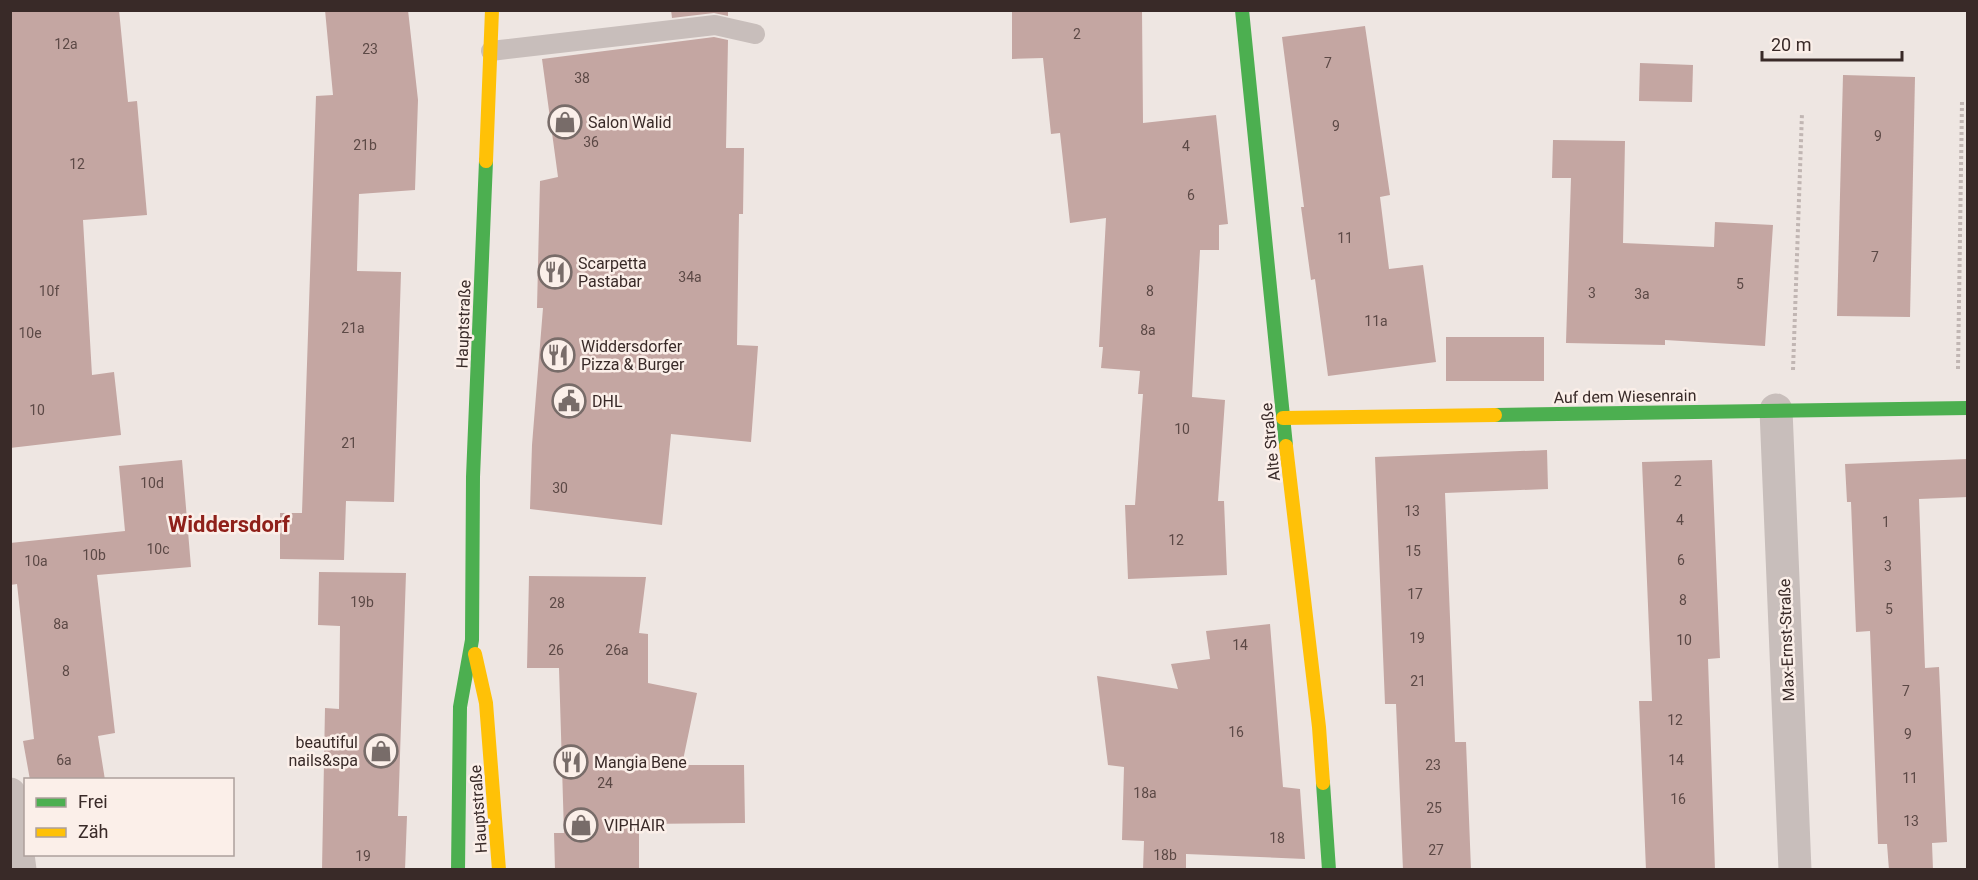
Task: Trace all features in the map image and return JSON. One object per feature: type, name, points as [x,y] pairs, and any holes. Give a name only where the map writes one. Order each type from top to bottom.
[{"type":"street","name":"Hauptstraße","points":[[458,870],[460,707],[472,640],[473,477],[492,10]]},
{"type":"street","name":"Alte Straße","points":[[1242,10],[1283,418],[1319,727],[1329,870]]},
{"type":"street","name":"Auf dem Wiesenrain","points":[[1283,418],[1962,408]]},
{"type":"street","name":"Max-Ernst-Straße","points":[[1784,410],[1795,870]]},
{"type":"street","name":"Hauptstraße","points":[[472,640],[486,703],[499,870]]},
{"type":"street","points":[[10,794],[20,870]]},
{"type":"lane","points":[[491,51],[715,25],[755,34]]},
{"type":"path","points":[[1962,102],[1962,408]]},
{"type":"path","points":[[1784,410],[1802,113]]},
{"type":"building","points":[[10,10],[119,10],[128,102],[137,101],[147,215],[83,220],[92,375],[114,372],[121,435],[10,448]]},
{"type":"building","points":[[325,10],[408,10],[418,100],[415,190],[359,194],[357,271],[401,272],[394,502],[346,501],[344,560],[280,559],[280,513],[302,513],[316,96],[333,95]]},
{"type":"building","points":[[671,10],[728,10],[728,16],[714,13],[672,18]]},
{"type":"building","points":[[1012,10],[1142,10],[1143,123],[1216,115],[1228,224],[1219,225],[1219,250],[1200,250],[1192,397],[1225,400],[1218,501],[1224,501],[1227,575],[1128,579],[1125,505],[1135,505],[1143,394],[1138,394],[1140,371],[1101,368],[1103,347],[1099,347],[1106,218],[1070,223],[1060,133],[1051,134],[1043,58],[1012,59]]},
{"type":"building","points":[[1365,26],[1390,195],[1380,197],[1389,269],[1423,265],[1436,362],[1328,376],[1315,279],[1311,280],[1301,207],[1304,207],[1282,37]]},
{"type":"building","points":[[714,37],[728,40],[726,148],[744,148],[743,214],[739,214],[737,345],[758,346],[751,442],[671,434],[662,525],[530,509],[532,445],[543,308],[537,308],[540,181],[558,177],[542,59]]},
{"type":"building","points":[[1640,63],[1693,65],[1692,102],[1639,101]]},
{"type":"building","points":[[1843,75],[1915,77],[1910,317],[1837,316]]},
{"type":"building","points":[[1553,140],[1625,141],[1623,243],[1714,247],[1715,222],[1773,225],[1765,346],[1665,340],[1665,345],[1566,343],[1571,178],[1552,178]]},
{"type":"building","points":[[1446,337],[1544,337],[1544,381],[1446,381]]},
{"type":"building","points":[[1547,450],[1548,489],[1445,493],[1455,742],[1466,742],[1471,870],[1403,870],[1396,704],[1385,704],[1375,457]]},
{"type":"building","points":[[1968,459],[1968,497],[1919,499],[1925,668],[1939,667],[1947,842],[1932,843],[1933,870],[1889,870],[1887,844],[1878,844],[1870,631],[1856,632],[1851,502],[1847,502],[1845,464]]},
{"type":"building","points":[[182,460],[191,567],[97,575],[115,733],[98,736],[105,778],[30,778],[23,741],[34,739],[17,584],[10,585],[10,543],[125,531],[119,466]]},
{"type":"building","points":[[1712,460],[1720,658],[1708,659],[1715,870],[1646,870],[1639,701],[1652,701],[1642,462]]},
{"type":"building","points":[[319,572],[406,573],[398,816],[407,816],[405,870],[322,870],[325,708],[339,709],[340,626],[318,625]]},
{"type":"building","points":[[529,576],[646,577],[639,633],[648,634],[648,683],[697,693],[682,765],[744,765],[745,823],[639,824],[639,870],[555,870],[554,833],[564,833],[559,668],[527,668]]},
{"type":"building","points":[[1270,624],[1283,787],[1300,789],[1305,859],[1186,854],[1186,870],[1143,870],[1144,841],[1122,840],[1124,767],[1108,765],[1097,676],[1178,689],[1171,664],[1210,659],[1206,631]]},
{"type":"traffic: fast","points":[[1242,10],[1286,446]]},
{"type":"traffic: fast","points":[[458,870],[460,707],[472,640],[473,477],[486,161]]},
{"type":"traffic: fast","points":[[1495,415],[1968,408]]},
{"type":"traffic: fast","points":[[1323,783],[1329,870]]},
{"type":"traffic: slow","points":[[486,161],[492,10]]},
{"type":"traffic: slow","points":[[1283,418],[1495,415]]},
{"type":"traffic: slow","points":[[1286,446],[1319,727],[1323,783]]},
{"type":"traffic: slow","points":[[475,654],[486,703],[499,870]]},
{"type":"place","name":"Salon Walid","points":[[565,122]]},
{"type":"place","name":"Scarpetta Pastabar","points":[[555,272]]},
{"type":"place","name":"Widdersdorfer Pizza & Burger","points":[[558,355]]},
{"type":"place","name":"DHL","points":[[569,401]]},
{"type":"place","name":"beautiful nails&spa","points":[[381,751]]},
{"type":"place","name":"Mangia Bene","points":[[571,762]]},
{"type":"place","name":"VIPHAIR","points":[[581,825]]},
{"type":"district","name":"Widdersdorf","points":[[229,524]]}]
